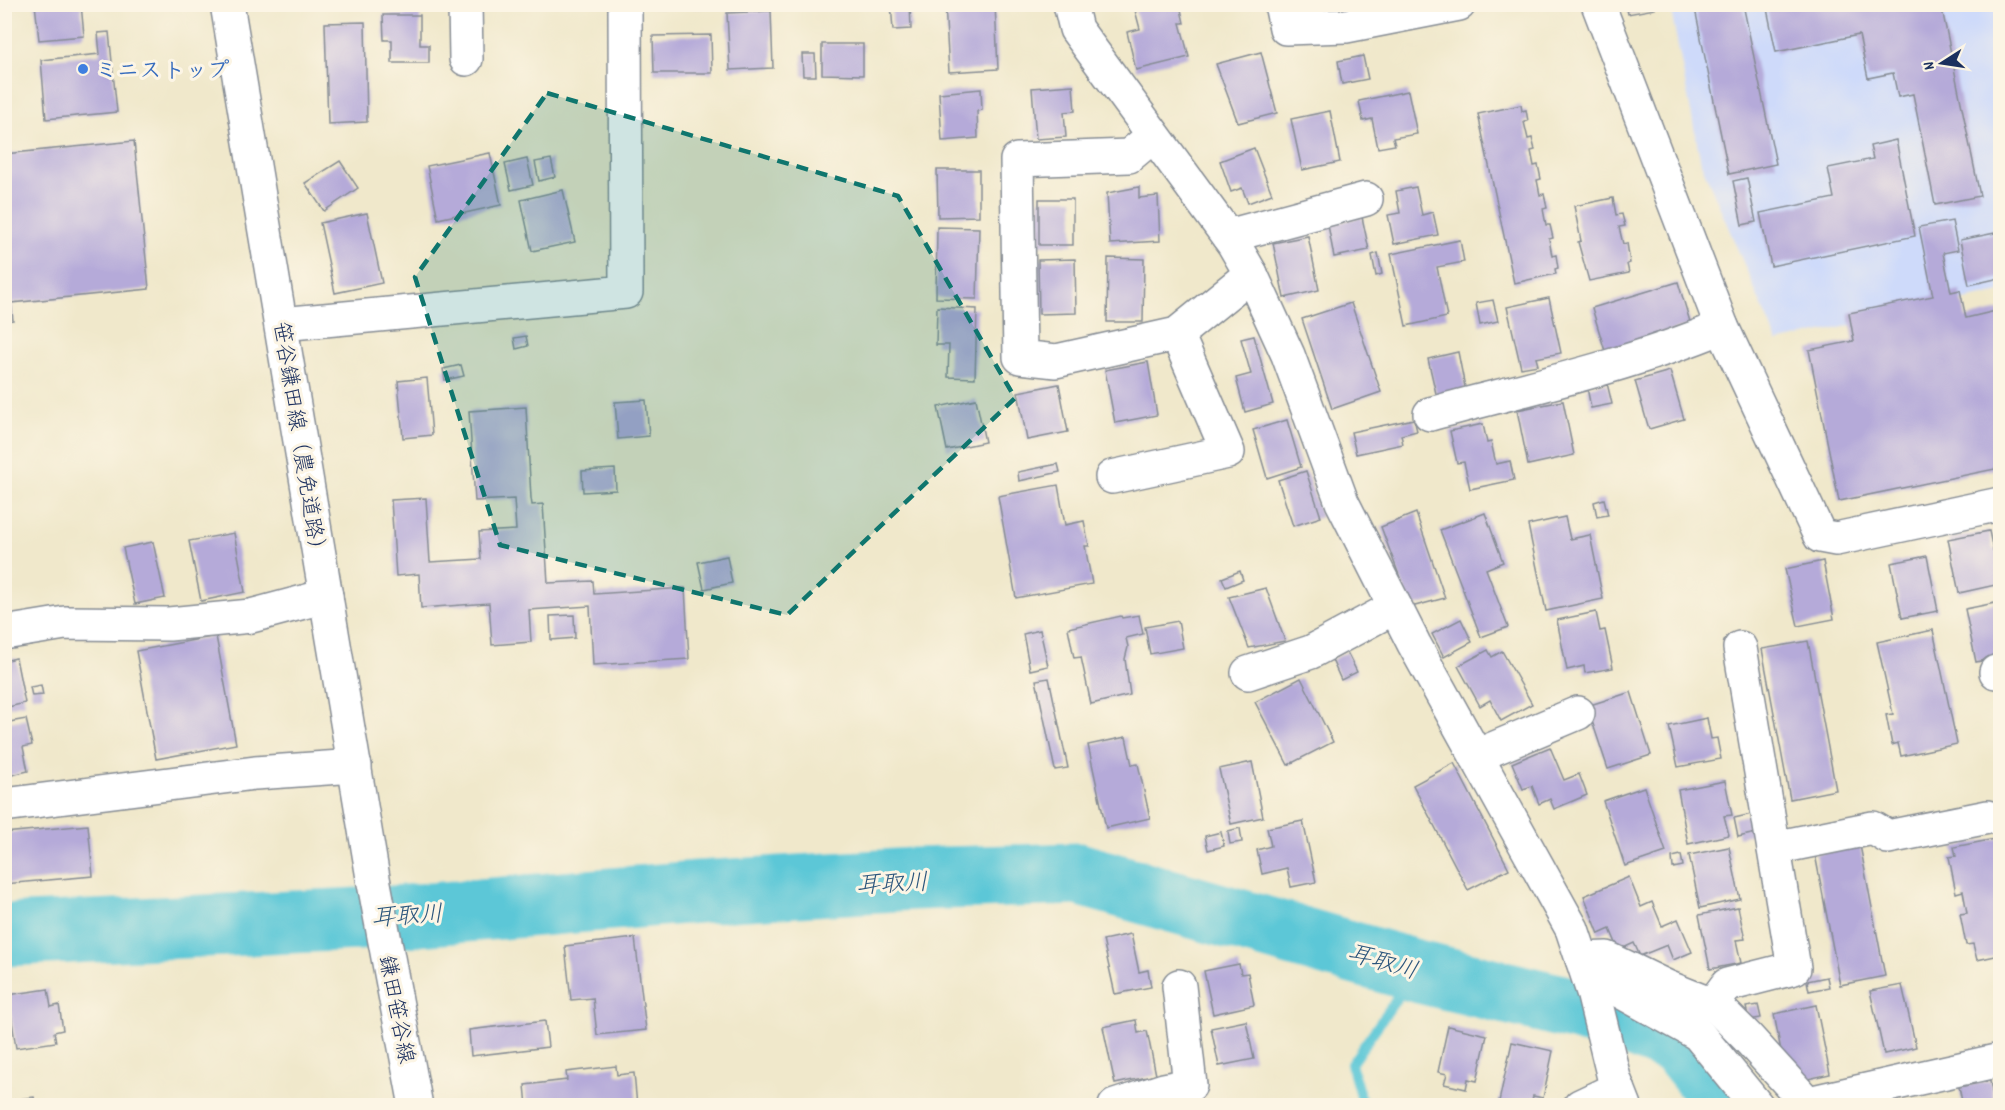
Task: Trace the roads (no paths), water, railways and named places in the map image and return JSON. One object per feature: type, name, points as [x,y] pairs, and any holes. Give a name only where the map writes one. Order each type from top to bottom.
[{"type":"street","name":"笹谷鎌田線（農免道路）","points":[[227,4],[373,878]]},
{"type":"street","points":[[465,4],[466,60]]},
{"type":"street","points":[[281,324],[626,292],[625,4]]},
{"type":"street","points":[[1070,4],[1076,29],[1228,236],[1251,274],[1288,355],[1342,502],[1395,607],[1572,929],[1588,977],[1619,1090],[1580,1106]]},
{"type":"street","points":[[1281,4],[1286,28],[1346,26],[1459,4]]},
{"type":"street","points":[[1598,4],[1722,327],[1820,536],[1836,539],[2001,504]]},
{"type":"street","points":[[1153,136],[1130,156],[1017,160],[1020,357],[1056,361],[1178,334],[1251,274]]},
{"type":"street","points":[[1228,236],[1366,199]]},
{"type":"street","points":[[1430,414],[1598,370],[1722,327]]},
{"type":"street","points":[[1112,477],[1228,452],[1178,334]]},
{"type":"street","points":[[4,633],[65,623],[169,624],[251,616],[326,596]]},
{"type":"street","points":[[1248,674],[1311,652],[1395,607]]},
{"type":"street","points":[[1712,1005],[1727,985],[1794,968],[1740,648]]},
{"type":"street","points":[[1476,756],[1578,712]]},
{"type":"street","points":[[4,805],[255,773],[355,766]]},
{"type":"street","points":[[1774,848],[1873,828],[1888,837],[1988,817]]},
{"type":"street","name":"鎌田笹谷線","points":[[373,878],[416,1106]]},
{"type":"street","points":[[1588,977],[1607,958],[1667,987],[1717,1007],[1809,1104],[2001,1060]]},
{"type":"street","points":[[1588,977],[1609,985],[1698,1034],[1757,1106]]},
{"type":"street","points":[[1114,1106],[1164,1090],[1190,1085],[1179,986]]},
{"type":"waterway","name":"耳取川","points":[[4,935],[381,918],[697,892],[914,879],[1078,874],[1416,971],[1570,1008],[1629,1025],[1679,1045],[1728,1106]]},
{"type":"waterway","points":[[1363,1106],[1351,1064],[1416,971]]},
{"type":"place","name":"ミニストップ","points":[[83,69]]}]
